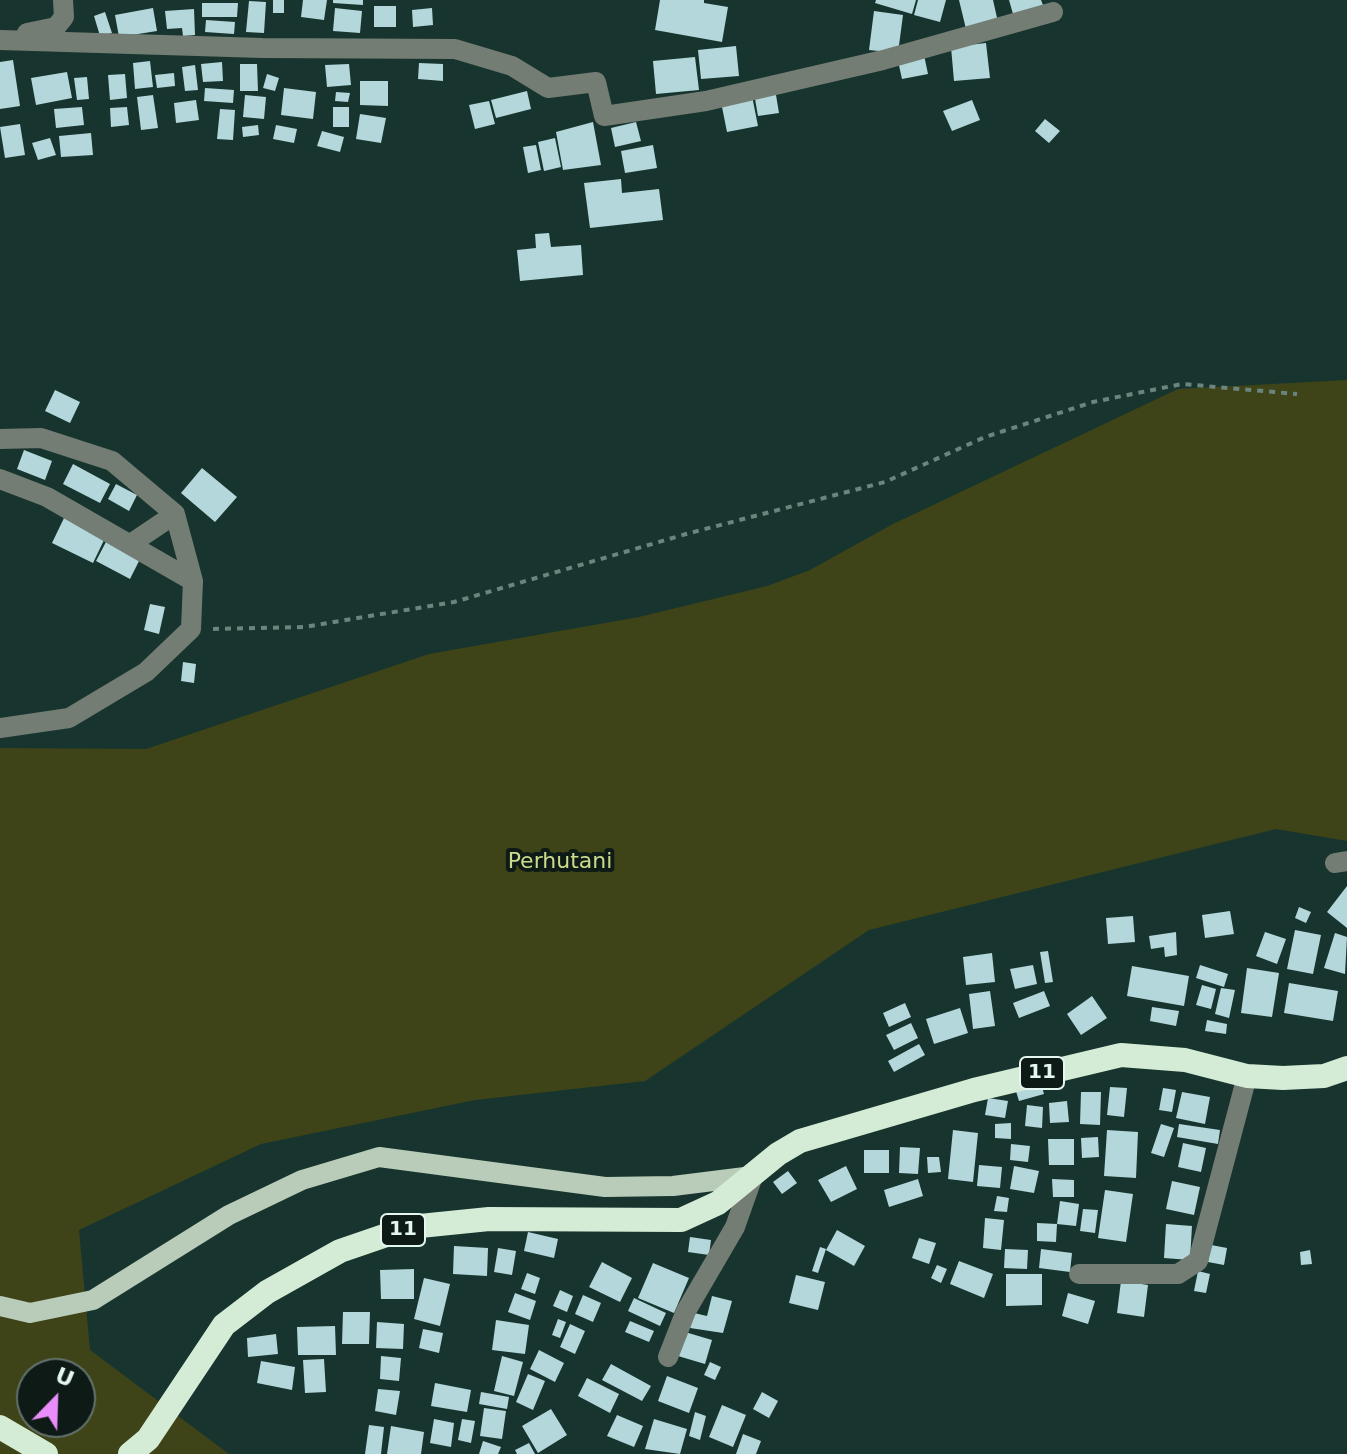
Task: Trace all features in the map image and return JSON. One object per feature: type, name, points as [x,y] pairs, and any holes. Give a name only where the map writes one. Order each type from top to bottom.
[{"type":"highway","name":"11","points":[[130,1454],[148,1439],[224,1325],[267,1292],[340,1251],[410,1227],[489,1219],[681,1220],[718,1203],[778,1154],[800,1141],[1076,1064],[1121,1055],[1172,1059],[1247,1076],[1324,1076],[1347,1068]]},
{"type":"highway","points":[[0,1427],[46,1454]]},
{"type":"main road","points":[[0,1306],[30,1313],[93,1300],[229,1215],[302,1180],[379,1157],[605,1187],[673,1186],[753,1176]]},
{"type":"street","points":[[0,39],[56,27],[64,17],[63,0]]},
{"type":"street","points":[[0,39],[262,48],[455,49],[512,66],[548,88],[596,82],[604,116],[706,101],[883,60],[1053,12]]},
{"type":"street","points":[[0,439],[41,438],[112,461],[175,514],[193,581],[191,629],[146,672],[69,718],[0,728]]},
{"type":"street","points":[[0,479],[47,497],[132,543],[193,581]]},
{"type":"street","points":[[132,543],[175,514]]},
{"type":"street","points":[[1079,1274],[1178,1274],[1198,1261],[1247,1076]]},
{"type":"street","points":[[668,1357],[686,1311],[735,1227],[753,1176]]},
{"type":"path","points":[[191,629],[304,627],[454,602],[885,482],[985,437],[1093,402],[1182,384],[1297,394]]},
{"type":"green space","name":"Perhutani","points":[[1347,380],[1347,841],[1276,829],[869,930],[645,1081],[475,1100],[261,1144],[79,1230],[90,1350],[229,1454],[0,1454],[0,748],[146,749],[429,654],[639,617],[767,586],[810,570],[893,524],[1178,389]]},
{"type":"building","points":[[273,0],[284,0],[284,13],[273,13]]},
{"type":"building","points":[[303,0],[327,0],[324,20],[301,17]]},
{"type":"building","points":[[333,0],[363,0],[363,5],[333,3]]},
{"type":"building","points":[[660,0],[704,0],[704,3],[728,7],[722,42],[655,30]]},
{"type":"building","points":[[876,0],[916,0],[912,14],[875,3]]},
{"type":"building","points":[[918,0],[946,0],[940,22],[914,15]]},
{"type":"building","points":[[959,0],[993,0],[998,22],[966,29]]},
{"type":"building","points":[[1009,0],[1041,0],[1043,5],[1013,14]]},
{"type":"building","points":[[249,1],[266,2],[264,33],[246,32]]},
{"type":"building","points":[[202,3],[238,3],[237,17],[202,17]]},
{"type":"building","points":[[374,6],[396,6],[396,27],[374,27]]},
{"type":"building","points":[[153,8],[157,31],[119,37],[115,15]]},
{"type":"building","points":[[335,8],[362,11],[360,33],[333,31]]},
{"type":"building","points":[[432,8],[433,25],[413,27],[412,10]]},
{"type":"building","points":[[194,9],[195,35],[183,36],[182,28],[167,29],[165,11]]},
{"type":"building","points":[[874,11],[903,15],[898,53],[869,50]]},
{"type":"building","points":[[105,12],[112,33],[100,36],[94,16]]},
{"type":"building","points":[[206,20],[235,22],[234,34],[205,32]]},
{"type":"building","points":[[986,43],[990,78],[954,81],[951,47]]},
{"type":"building","points":[[736,46],[739,76],[701,79],[698,50]]},
{"type":"building","points":[[924,55],[928,74],[902,79],[898,61]]},
{"type":"building","points":[[695,57],[699,90],[656,94],[653,61]]},
{"type":"building","points":[[13,60],[20,106],[0,109],[0,62]]},
{"type":"building","points":[[150,61],[153,87],[135,89],[133,63]]},
{"type":"building","points":[[222,62],[223,81],[203,82],[201,64]]},
{"type":"building","points":[[419,63],[443,64],[443,81],[418,79]]},
{"type":"building","points":[[240,64],[257,64],[258,91],[240,91]]},
{"type":"building","points":[[349,64],[351,85],[327,87],[325,65]]},
{"type":"building","points":[[195,65],[198,90],[185,91],[182,67]]},
{"type":"building","points":[[67,72],[72,98],[36,105],[31,78]]},
{"type":"building","points":[[174,73],[175,86],[157,88],[155,75]]},
{"type":"building","points":[[125,74],[127,98],[110,100],[108,75]]},
{"type":"building","points":[[267,74],[279,78],[275,91],[263,88]]},
{"type":"building","points":[[87,77],[89,99],[77,100],[74,78]]},
{"type":"building","points":[[360,81],[388,81],[388,106],[360,105]]},
{"type":"building","points":[[205,88],[234,90],[233,103],[204,101]]},
{"type":"building","points":[[284,88],[316,92],[313,119],[281,115]]},
{"type":"building","points":[[775,89],[779,113],[758,116],[754,93]]},
{"type":"building","points":[[527,91],[531,109],[496,118],[491,100]]},
{"type":"building","points":[[336,92],[350,93],[348,102],[335,101]]},
{"type":"building","points":[[153,95],[158,128],[141,130],[137,97]]},
{"type":"building","points":[[245,95],[266,97],[264,119],[243,117]]},
{"type":"building","points":[[752,96],[758,126],[727,132],[721,102]]},
{"type":"building","points":[[196,100],[199,120],[176,123],[174,103]]},
{"type":"building","points":[[972,100],[980,120],[952,131],[943,111]]},
{"type":"building","points":[[489,101],[495,124],[475,129],[469,105]]},
{"type":"building","points":[[82,107],[84,125],[56,128],[54,109]]},
{"type":"building","points":[[127,107],[129,125],[111,127],[110,108]]},
{"type":"building","points":[[333,107],[349,107],[349,127],[333,127]]},
{"type":"building","points":[[220,109],[235,110],[233,140],[217,139]]},
{"type":"building","points":[[360,114],[386,118],[381,143],[356,139]]},
{"type":"building","points":[[1045,119],[1060,131],[1049,143],[1035,131]]},
{"type":"building","points":[[593,122],[601,165],[563,170],[556,132]]},
{"type":"building","points":[[636,122],[641,141],[615,147],[611,128]]},
{"type":"building","points":[[20,124],[25,155],[5,158],[0,127]]},
{"type":"building","points":[[258,125],[259,135],[243,137],[242,127]]},
{"type":"building","points":[[276,125],[297,129],[294,143],[273,139]]},
{"type":"building","points":[[322,131],[344,137],[340,152],[317,146]]},
{"type":"building","points":[[91,133],[93,155],[61,157],[59,136]]},
{"type":"building","points":[[50,138],[56,155],[38,160],[32,143]]},
{"type":"building","points":[[555,138],[561,167],[544,171],[538,142]]},
{"type":"building","points":[[536,145],[541,170],[528,173],[523,147]]},
{"type":"building","points":[[653,145],[657,168],[625,173],[621,151]]},
{"type":"building","points":[[621,179],[622,193],[659,189],[663,220],[590,228],[584,183]]},
{"type":"building","points":[[549,233],[551,247],[581,245],[583,275],[520,281],[517,250],[536,248],[535,234]]},
{"type":"building","points":[[55,390],[80,402],[70,423],[45,411]]},
{"type":"building","points":[[24,450],[52,461],[45,480],[17,469]]},
{"type":"building","points":[[73,464],[110,484],[100,503],[63,484]]},
{"type":"building","points":[[202,468],[237,497],[215,522],[181,493]]},
{"type":"building","points":[[116,484],[137,495],[129,511],[108,499]]},
{"type":"building","points":[[64,518],[105,538],[93,563],[52,543]]},
{"type":"building","points":[[107,540],[141,557],[130,579],[96,561]]},
{"type":"building","points":[[150,604],[165,607],[159,634],[144,630]]},
{"type":"building","points":[[183,662],[196,664],[194,683],[181,681]]},
{"type":"building","points":[[1347,886],[1347,928],[1327,912]]},
{"type":"building","points":[[1299,907],[1311,912],[1306,923],[1295,918]]},
{"type":"building","points":[[1230,911],[1234,934],[1205,938],[1202,915]]},
{"type":"building","points":[[1133,916],[1135,942],[1108,944],[1106,918]]},
{"type":"building","points":[[1295,930],[1321,935],[1313,974],[1287,969]]},
{"type":"building","points":[[1176,932],[1177,955],[1165,957],[1164,947],[1151,949],[1149,936]]},
{"type":"building","points":[[1265,932],[1286,939],[1277,964],[1256,956]]},
{"type":"building","points":[[1335,933],[1347,937],[1345,974],[1324,968]]},
{"type":"building","points":[[1048,951],[1053,982],[1045,983],[1040,952]]},
{"type":"building","points":[[992,953],[995,982],[966,985],[963,957]]},
{"type":"building","points":[[1033,965],[1037,984],[1015,989],[1010,969]]},
{"type":"building","points":[[1200,965],[1228,974],[1224,987],[1196,978]]},
{"type":"building","points":[[1132,966],[1189,976],[1184,1006],[1127,996]]},
{"type":"building","points":[[1247,968],[1279,973],[1272,1017],[1241,1013]]},
{"type":"building","points":[[1289,983],[1338,991],[1333,1021],[1284,1013]]},
{"type":"building","points":[[1202,985],[1216,989],[1211,1009],[1196,1005]]},
{"type":"building","points":[[1221,988],[1235,990],[1229,1018],[1215,1014]]},
{"type":"building","points":[[990,991],[995,1026],[973,1029],[969,994]]},
{"type":"building","points":[[1044,991],[1050,1006],[1019,1018],[1013,1003]]},
{"type":"building","points":[[1092,996],[1107,1018],[1081,1035],[1067,1014]]},
{"type":"building","points":[[905,1003],[911,1017],[889,1027],[883,1013]]},
{"type":"building","points":[[1152,1007],[1179,1011],[1176,1026],[1150,1021]]},
{"type":"building","points":[[960,1008],[968,1033],[934,1044],[926,1019]]},
{"type":"building","points":[[1207,1020],[1227,1024],[1226,1034],[1205,1031]]},
{"type":"building","points":[[911,1023],[918,1038],[894,1050],[886,1035]]},
{"type":"building","points":[[919,1044],[925,1055],[894,1072],[888,1061]]},
{"type":"building","points":[[1040,1080],[1044,1094],[1019,1101],[1015,1088]]},
{"type":"building","points":[[1110,1087],[1127,1088],[1124,1117],[1107,1115]]},
{"type":"building","points":[[1163,1088],[1176,1090],[1172,1112],[1159,1110]]},
{"type":"building","points":[[1081,1092],[1101,1092],[1100,1125],[1080,1124]]},
{"type":"building","points":[[1182,1092],[1210,1097],[1205,1124],[1176,1118]]},
{"type":"building","points":[[988,1098],[1008,1101],[1005,1118],[985,1115]]},
{"type":"building","points":[[1067,1101],[1069,1122],[1050,1123],[1049,1103]]},
{"type":"building","points":[[1027,1105],[1043,1107],[1042,1128],[1025,1126]]},
{"type":"building","points":[[1011,1123],[1011,1139],[995,1138],[995,1124]]},
{"type":"building","points":[[1161,1124],[1174,1128],[1164,1157],[1151,1153]]},
{"type":"building","points":[[1179,1124],[1220,1130],[1218,1144],[1177,1137]]},
{"type":"building","points":[[953,1130],[978,1133],[973,1182],[948,1179]]},
{"type":"building","points":[[1107,1130],[1138,1132],[1136,1178],[1104,1176]]},
{"type":"building","points":[[1098,1137],[1099,1157],[1082,1158],[1081,1138]]},
{"type":"building","points":[[1048,1139],[1074,1139],[1074,1165],[1049,1165]]},
{"type":"building","points":[[1183,1143],[1206,1148],[1201,1172],[1178,1167]]},
{"type":"building","points":[[1011,1144],[1030,1146],[1028,1162],[1010,1160]]},
{"type":"building","points":[[900,1147],[920,1148],[918,1174],[899,1173]]},
{"type":"building","points":[[864,1150],[889,1150],[889,1173],[864,1173]]},
{"type":"building","points":[[927,1157],[939,1157],[941,1172],[928,1173]]},
{"type":"building","points":[[979,1165],[1002,1167],[1000,1188],[977,1186]]},
{"type":"building","points":[[846,1166],[857,1189],[831,1202],[818,1180]]},
{"type":"building","points":[[1014,1166],[1039,1171],[1034,1193],[1010,1189]]},
{"type":"building","points":[[788,1171],[797,1183],[782,1194],[773,1182]]},
{"type":"building","points":[[918,1179],[923,1196],[889,1207],[884,1190]]},
{"type":"building","points":[[1052,1179],[1074,1180],[1074,1197],[1053,1197]]},
{"type":"building","points":[[1172,1181],[1200,1187],[1194,1215],[1166,1209]]},
{"type":"building","points":[[1105,1190],[1133,1194],[1126,1242],[1098,1238]]},
{"type":"building","points":[[997,1196],[1009,1198],[1007,1212],[994,1211]]},
{"type":"building","points":[[1060,1201],[1079,1204],[1076,1226],[1057,1224]]},
{"type":"building","points":[[1083,1209],[1098,1210],[1095,1233],[1080,1231]]},
{"type":"building","points":[[985,1218],[1004,1220],[1001,1250],[983,1248]]},
{"type":"building","points":[[1037,1223],[1057,1224],[1056,1242],[1037,1241]]},
{"type":"building","points":[[1166,1224],[1192,1226],[1190,1260],[1164,1258]]},
{"type":"building","points":[[837,1230],[865,1246],[854,1266],[826,1250]]},
{"type":"building","points":[[528,1232],[558,1239],[554,1258],[524,1251]]},
{"type":"building","points":[[690,1237],[711,1240],[709,1255],[688,1252]]},
{"type":"building","points":[[919,1238],[936,1243],[929,1264],[912,1258]]},
{"type":"building","points":[[1211,1245],[1227,1248],[1224,1265],[1208,1262]]},
{"type":"building","points":[[454,1246],[488,1248],[487,1276],[453,1274]]},
{"type":"building","points":[[820,1247],[826,1249],[818,1273],[812,1271]]},
{"type":"building","points":[[498,1248],[516,1251],[512,1275],[494,1272]]},
{"type":"building","points":[[1005,1249],[1028,1250],[1027,1269],[1004,1268]]},
{"type":"building","points":[[1041,1249],[1072,1253],[1070,1272],[1039,1268]]},
{"type":"building","points":[[1310,1250],[1312,1264],[1301,1265],[1300,1252]]},
{"type":"building","points":[[959,1261],[993,1274],[984,1298],[950,1284]]},
{"type":"building","points":[[602,1262],[632,1278],[620,1302],[589,1287]]},
{"type":"building","points":[[653,1263],[689,1278],[674,1313],[638,1298]]},
{"type":"building","points":[[937,1265],[947,1269],[941,1283],[931,1278]]},
{"type":"building","points":[[414,1269],[414,1299],[381,1299],[380,1270]]},
{"type":"building","points":[[1198,1271],[1210,1274],[1206,1293],[1194,1291]]},
{"type":"building","points":[[527,1273],[540,1278],[535,1294],[521,1289]]},
{"type":"building","points":[[1006,1274],[1042,1274],[1042,1305],[1006,1306]]},
{"type":"building","points":[[796,1275],[825,1282],[818,1310],[789,1303]]},
{"type":"building","points":[[424,1278],[450,1284],[440,1326],[414,1319]]},
{"type":"building","points":[[1121,1281],[1148,1285],[1144,1317],[1117,1313]]},
{"type":"building","points":[[560,1290],[573,1296],[567,1312],[553,1306]]},
{"type":"building","points":[[515,1293],[536,1301],[530,1320],[508,1312]]},
{"type":"building","points":[[1068,1293],[1095,1301],[1088,1324],[1062,1316]]},
{"type":"building","points":[[583,1295],[601,1303],[593,1322],[575,1314]]},
{"type":"building","points":[[712,1296],[732,1301],[723,1333],[690,1328],[694,1313],[707,1316]]},
{"type":"building","points":[[634,1298],[666,1313],[660,1326],[628,1311]]},
{"type":"building","points":[[343,1312],[370,1312],[369,1344],[342,1344]]},
{"type":"building","points":[[558,1319],[566,1322],[560,1338],[552,1335]]},
{"type":"building","points":[[496,1320],[529,1325],[525,1354],[492,1350]]},
{"type":"building","points":[[630,1321],[654,1331],[649,1342],[625,1332]]},
{"type":"building","points":[[377,1322],[404,1324],[403,1349],[376,1348]]},
{"type":"building","points":[[570,1324],[585,1331],[575,1354],[560,1347]]},
{"type":"building","points":[[335,1326],[336,1355],[298,1355],[297,1327]]},
{"type":"building","points":[[423,1329],[443,1333],[439,1353],[419,1348]]},
{"type":"building","points":[[685,1332],[712,1340],[705,1364],[678,1356]]},
{"type":"building","points":[[276,1334],[278,1354],[248,1357],[247,1338]]},
{"type":"building","points":[[539,1350],[564,1363],[555,1382],[530,1369]]},
{"type":"building","points":[[381,1356],[401,1358],[399,1381],[380,1379]]},
{"type":"building","points":[[502,1356],[523,1362],[514,1396],[494,1391]]},
{"type":"building","points":[[324,1359],[326,1392],[305,1393],[303,1360]]},
{"type":"building","points":[[261,1361],[295,1367],[292,1390],[257,1383]]},
{"type":"building","points":[[710,1362],[721,1367],[715,1380],[704,1375]]},
{"type":"building","points":[[611,1364],[651,1386],[642,1401],[602,1380]]},
{"type":"building","points":[[528,1374],[545,1381],[533,1410],[516,1402]]},
{"type":"building","points":[[667,1376],[698,1388],[689,1413],[658,1401]]},
{"type":"building","points":[[587,1378],[619,1394],[610,1413],[578,1396]]},
{"type":"building","points":[[435,1383],[471,1390],[467,1412],[431,1406]]},
{"type":"building","points":[[378,1389],[400,1391],[396,1415],[375,1411]]},
{"type":"building","points":[[481,1392],[509,1397],[507,1409],[479,1404]]},
{"type":"building","points":[[762,1392],[778,1401],[769,1418],[753,1409]]},
{"type":"building","points":[[722,1405],[746,1415],[733,1447],[709,1437]]},
{"type":"building","points":[[484,1408],[506,1411],[502,1439],[480,1436]]},
{"type":"building","points":[[551,1409],[567,1435],[538,1453],[522,1426]]},
{"type":"building","points":[[695,1412],[706,1416],[700,1440],[689,1436]]},
{"type":"building","points":[[617,1415],[643,1426],[634,1447],[607,1436]]},
{"type":"building","points":[[434,1419],[454,1423],[451,1447],[430,1443]]},
{"type":"building","points":[[462,1419],[475,1421],[471,1443],[458,1440]]},
{"type":"building","points":[[654,1419],[687,1429],[680,1454],[645,1449]]},
{"type":"building","points":[[369,1425],[384,1427],[381,1454],[365,1454]]},
{"type":"building","points":[[391,1426],[424,1432],[421,1454],[387,1454]]},
{"type":"building","points":[[743,1434],[761,1441],[756,1454],[736,1454]]},
{"type":"building","points":[[483,1441],[501,1447],[498,1454],[479,1454]]},
{"type":"building","points":[[529,1443],[535,1454],[517,1454],[515,1450]]}]
